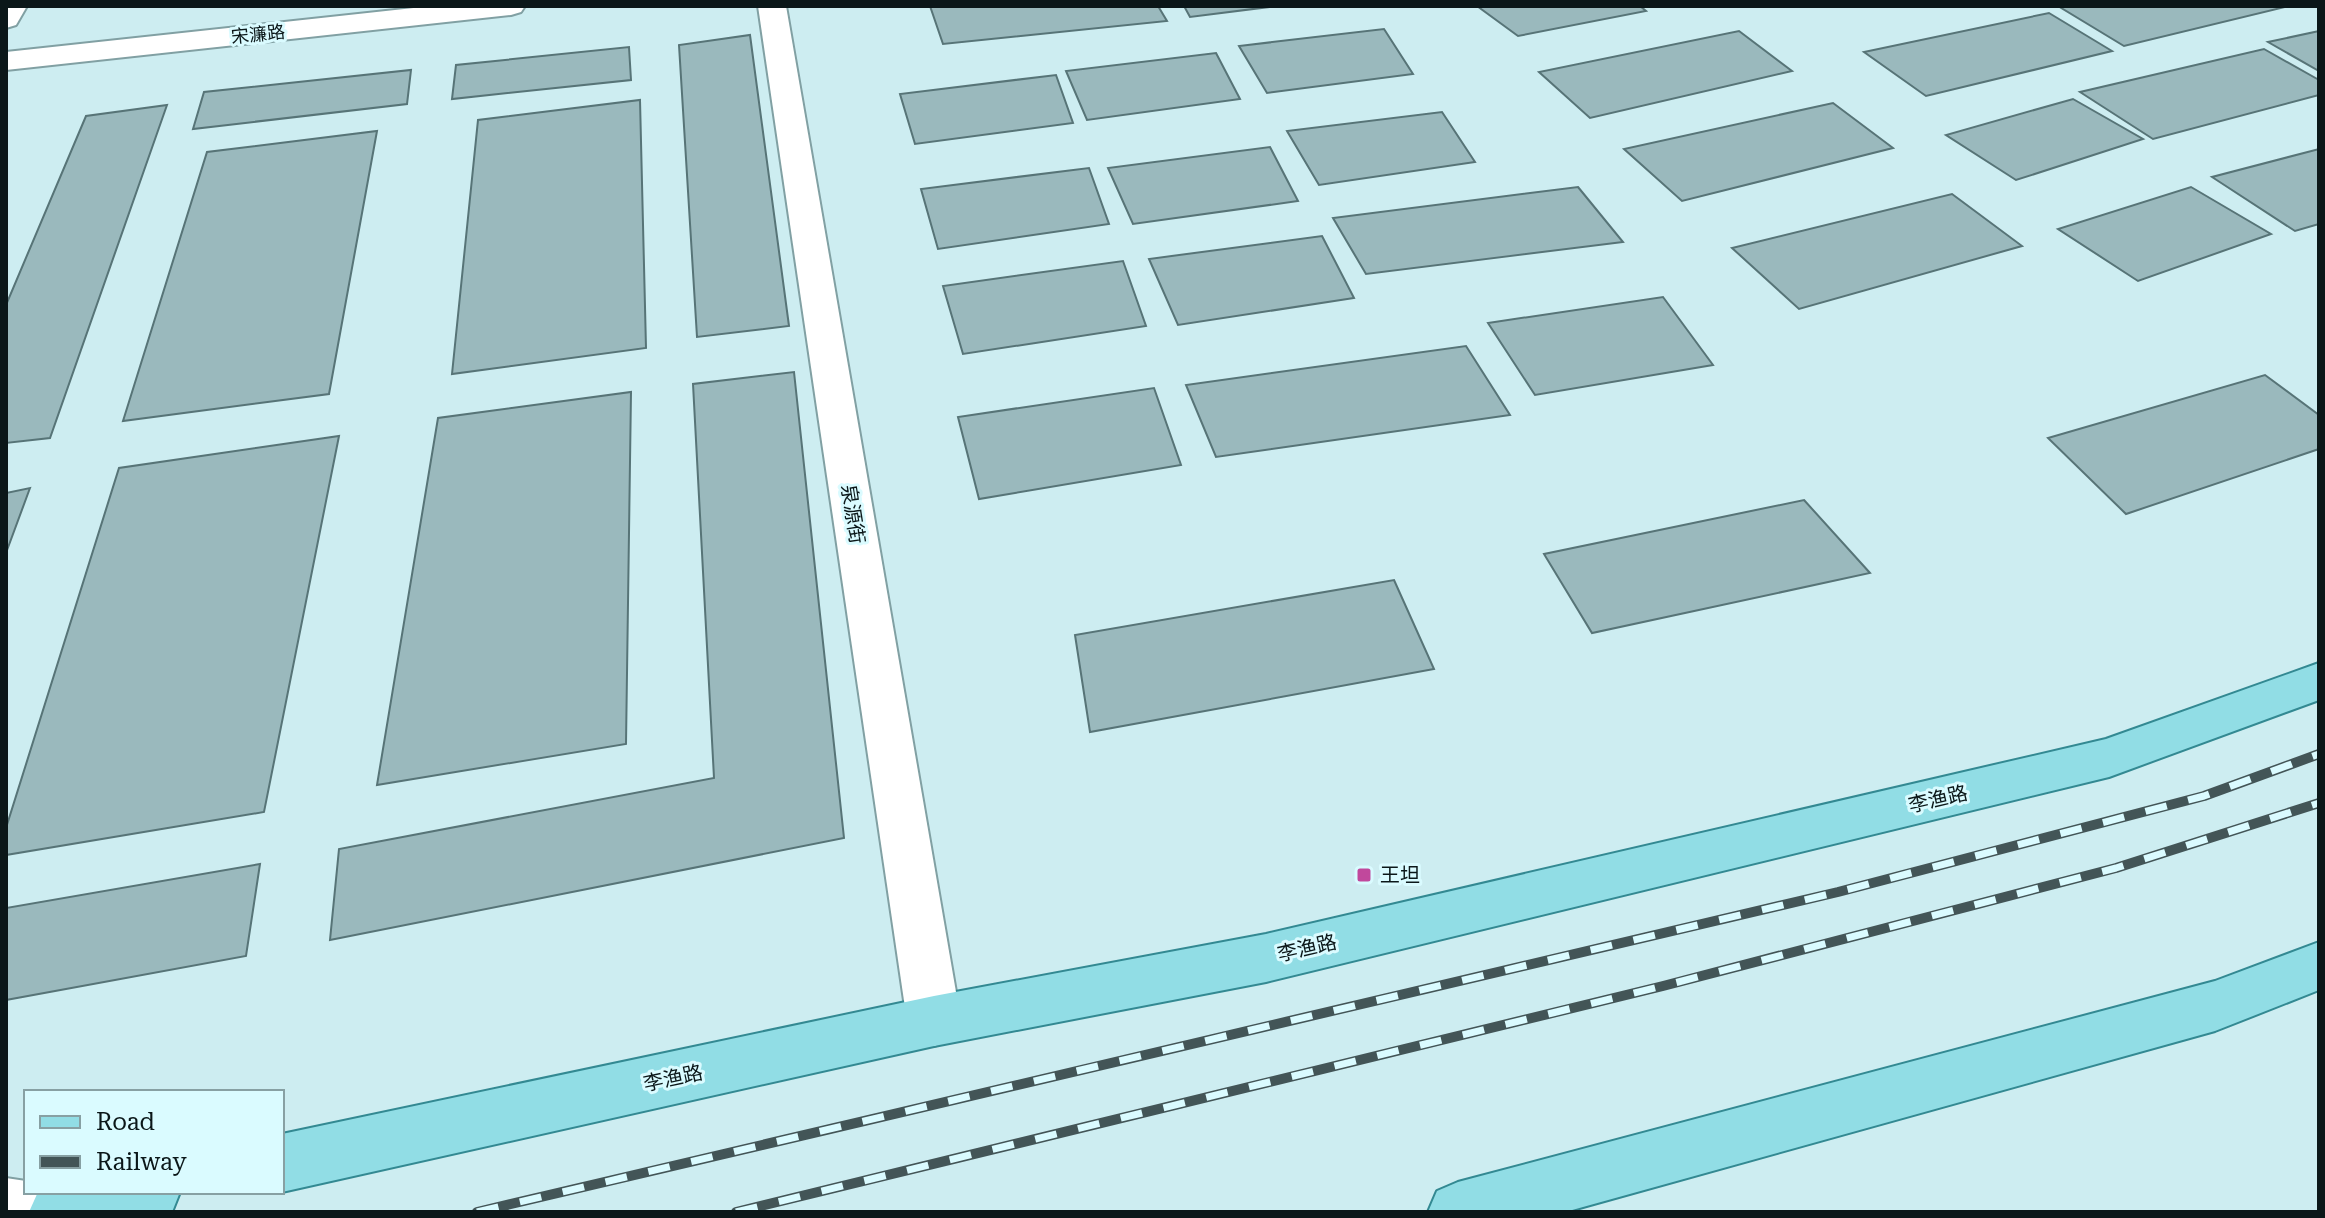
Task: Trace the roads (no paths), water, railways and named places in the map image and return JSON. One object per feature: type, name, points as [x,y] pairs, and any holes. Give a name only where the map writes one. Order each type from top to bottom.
[{"type":"main road","name":"李渔路","points":[[284,1163],[934,1021],[1266,958],[2109,758],[2319,681]]},
{"type":"main road","points":[[1458,1212],[2215,1006],[2319,966]]},
{"type":"main road","points":[[59,1212],[142,1194]]},
{"type":"street","points":[[6,19],[13,6]]},
{"type":"street","name":"宋濂路","points":[[6,61],[511,6]]},
{"type":"street","name":"泉源街","points":[[772,6],[934,1021]]},
{"type":"street","points":[[6,1208],[34,1212]]},
{"type":"railway","points":[[477,1212],[1838,892],[2204,796],[2319,754]]},
{"type":"railway","points":[[736,1212],[1663,986],[2116,868],[2319,803]]},
{"type":"place","name":"王坦","points":[[1364,875]]}]
